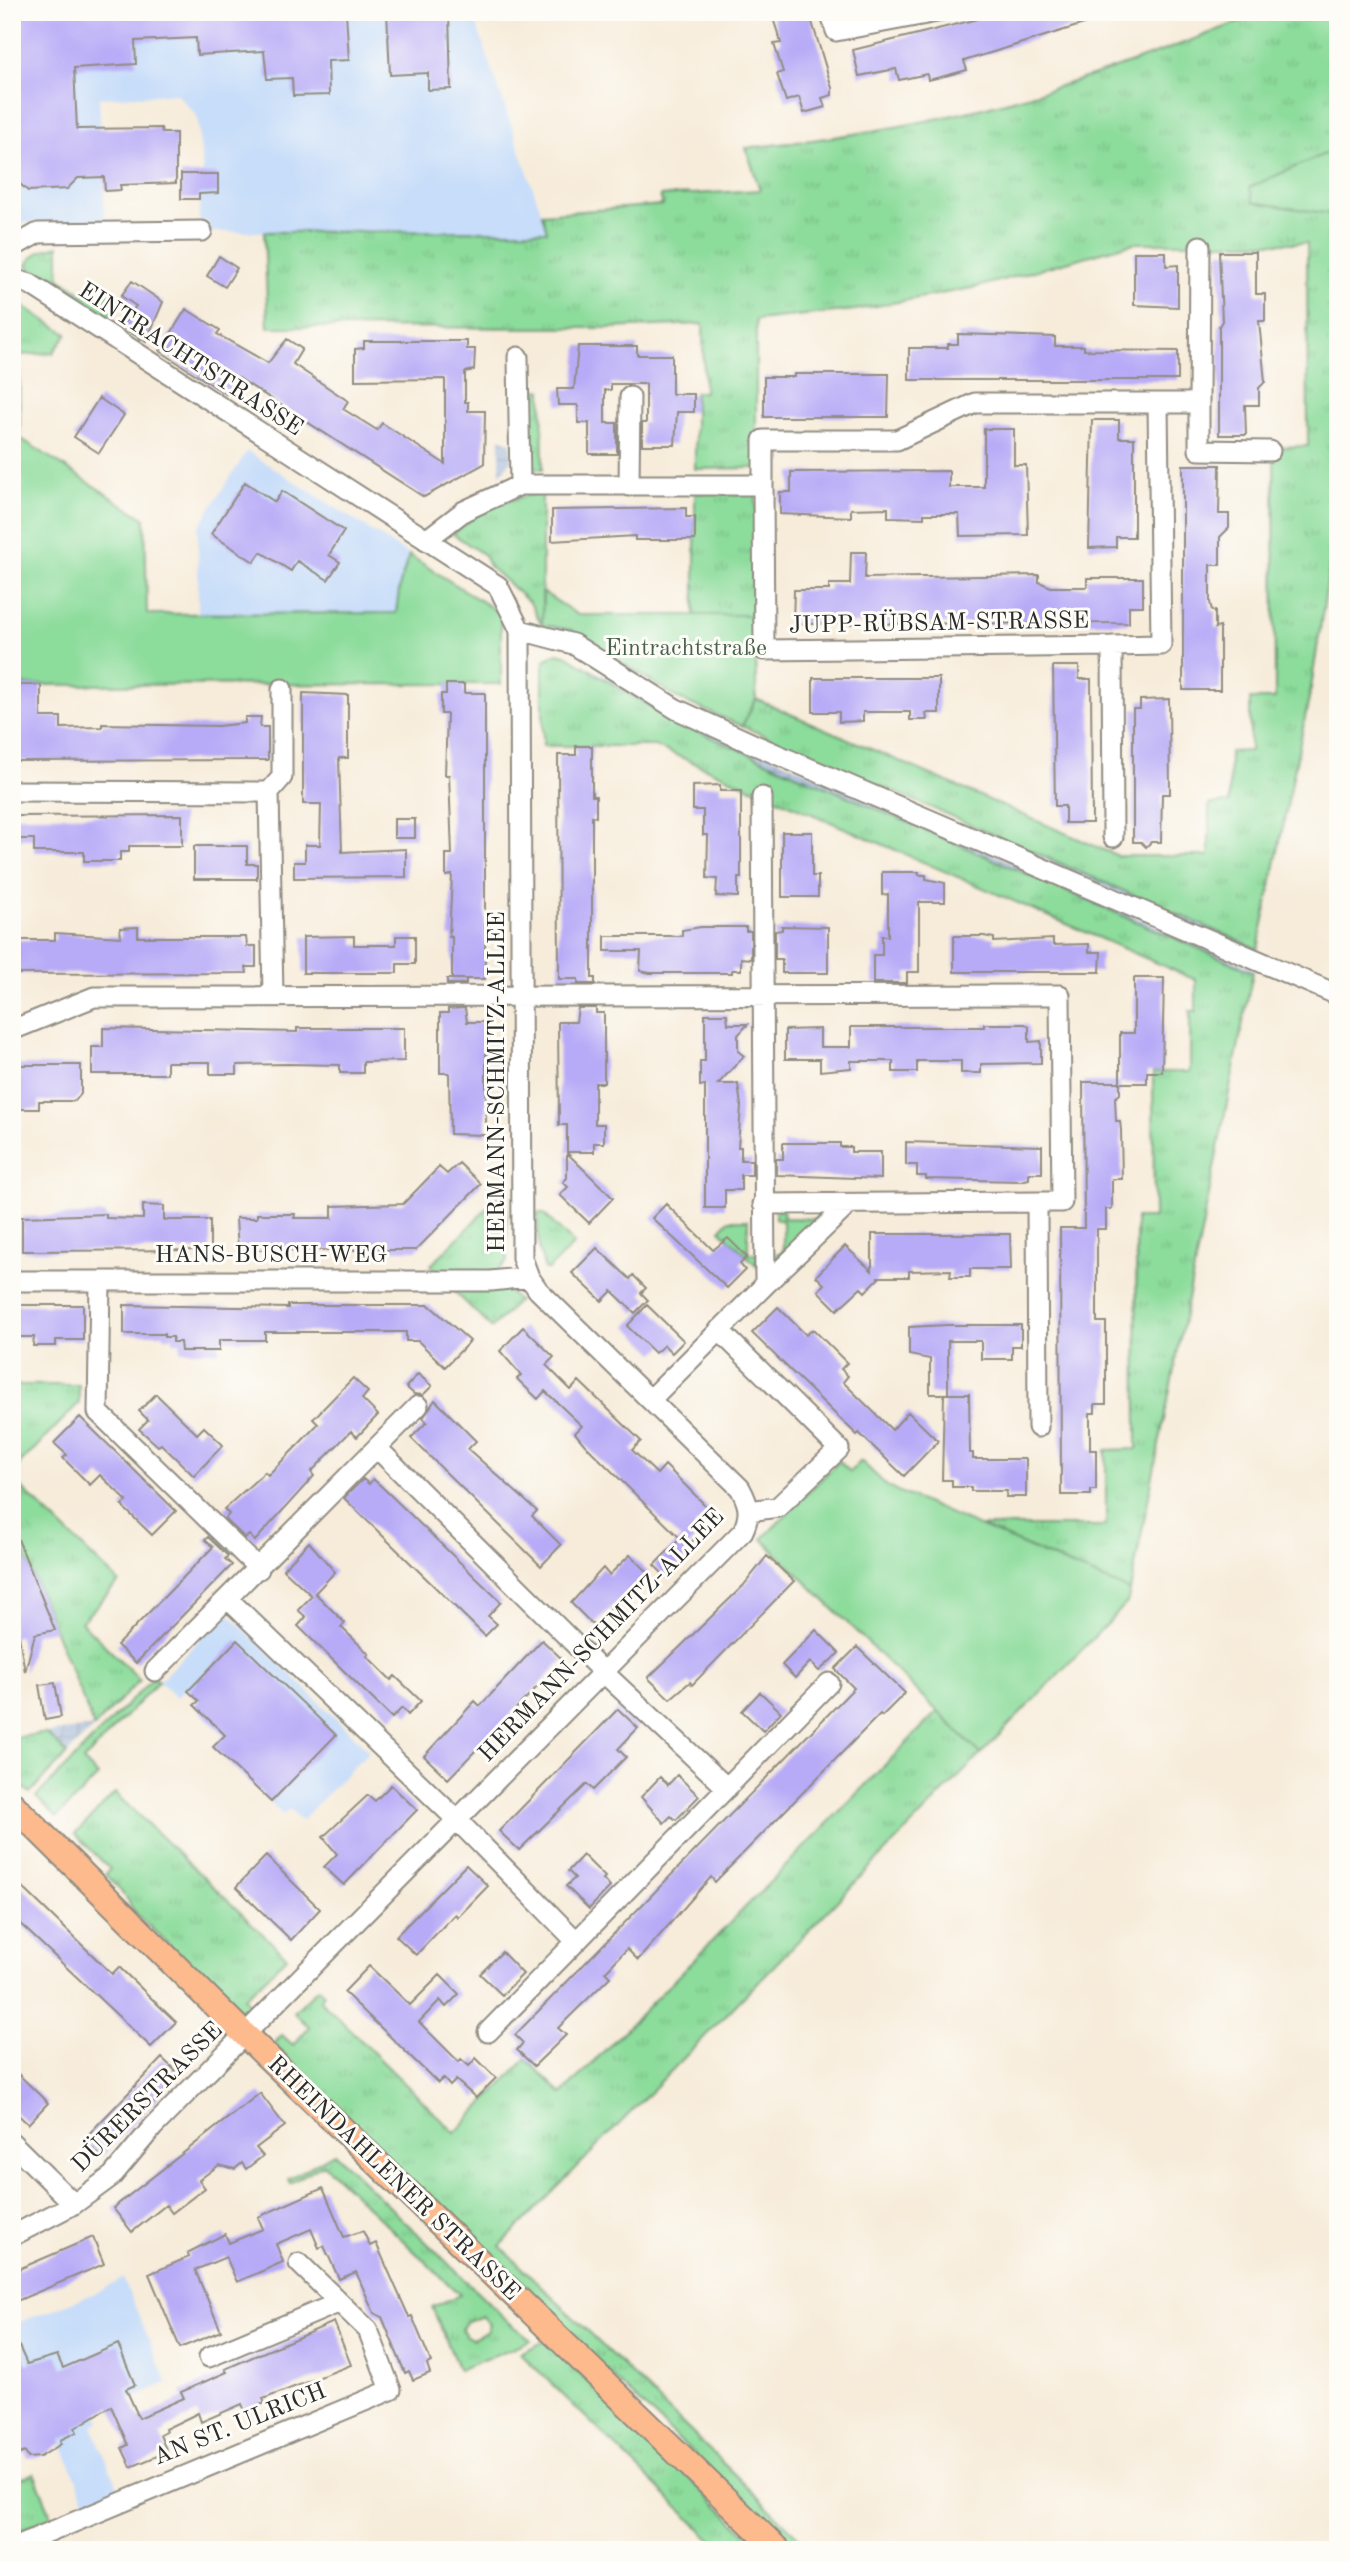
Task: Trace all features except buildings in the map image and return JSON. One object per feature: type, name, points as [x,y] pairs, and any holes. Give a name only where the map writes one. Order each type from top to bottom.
[{"type":"main road","name":"RHEINDAHLENER STRASSE","points":[[12,1804],[245,2035],[778,2550]]},
{"type":"street","points":[[830,12],[836,31],[937,12]]},
{"type":"street","points":[[12,251],[15,246],[38,233],[202,231]]},
{"type":"street","points":[[1200,246],[1199,450],[1270,451]]},
{"type":"street","name":"EINTRACHTSTRASSE","points":[[12,279],[30,284],[498,586],[520,630]]},
{"type":"street","points":[[519,357],[520,485]]},
{"type":"street","points":[[629,485],[630,397]]},
{"type":"street","name":"JUPP-RÜBSAM-STRASSE","points":[[1158,403],[1161,645],[764,650],[762,440],[897,440],[975,403],[1158,403],[1199,403]]},
{"type":"street","points":[[426,540],[464,511],[520,485],[763,485]]},
{"type":"street","points":[[520,630],[573,644],[676,709],[755,745],[1338,995]]},
{"type":"street","name":"HERMANN-SCHMITZ-ALLEE","points":[[245,2035],[743,1531],[749,1511],[740,1488],[538,1290],[522,1258],[520,630]]},
{"type":"street","name":"JUPP-RÜBSAM-STRASSE","points":[[1112,646],[1113,837]]},
{"type":"street","points":[[273,996],[269,792],[282,777],[282,690]]},
{"type":"street","points":[[12,791],[269,792]]},
{"type":"street","points":[[762,797],[765,1285]]},
{"type":"street","points":[[12,1030],[94,997],[1060,995],[1062,1202],[763,1204]]},
{"type":"street","points":[[1037,1202],[1038,1427]]},
{"type":"street","points":[[651,1399],[849,1204]]},
{"type":"street","name":"HANS-BUSCH-WEG","points":[[12,1281],[491,1280],[529,1276]]},
{"type":"street","points":[[100,1281],[98,1412],[259,1569]]},
{"type":"street","points":[[719,1330],[839,1449],[778,1507],[749,1511]]},
{"type":"street","points":[[155,1671],[418,1406]]},
{"type":"street","points":[[377,1448],[603,1672],[727,1788]]},
{"type":"street","points":[[228,1599],[457,1820],[576,1941]]},
{"type":"street","points":[[488,2032],[829,1684]]},
{"type":"street","name":"DÜRERSTRASSE","points":[[12,2236],[74,2204],[112,2176],[153,2127],[245,2035]]},
{"type":"street","points":[[12,2144],[74,2204]]},
{"type":"street","name":"AN ST. ULRICH","points":[[12,2548],[391,2390],[368,2330],[299,2263]]},
{"type":"street","points":[[209,2357],[338,2303]]},
{"type":"shaded area","points":[[12,12],[472,12],[548,231],[209,232],[208,222],[199,221],[199,174],[203,173],[197,116],[177,94],[99,98],[105,222],[12,223]]},
{"type":"shaded area","points":[[500,438],[511,443],[511,460],[500,475]]},
{"type":"shaded area","points":[[247,451],[409,555],[400,584],[396,613],[198,614],[198,528]]},
{"type":"shaded area","points":[[542,625],[572,630],[679,699],[570,635]]},
{"type":"shaded area","points":[[566,655],[662,708],[1254,969],[1253,972],[668,719]]},
{"type":"shaded area","points":[[986,833],[1258,949],[1257,952],[1208,935]]},
{"type":"shaded area","points":[[227,1612],[369,1751],[301,1821],[290,1809],[283,1815],[212,1747],[224,1735],[194,1706],[198,1701],[185,1689],[176,1698],[159,1681]]},
{"type":"shaded area","points":[[94,1727],[67,1754],[46,1733]]},
{"type":"shaded area","points":[[123,2278],[167,2383],[97,2413],[100,2421],[92,2426],[119,2489],[86,2502],[12,2325],[103,2290]]},
{"type":"green space","points":[[1264,12],[1338,12],[1338,511],[1311,688],[1258,949],[742,726],[756,699],[1118,856],[1209,856],[1209,804],[1229,803],[1230,752],[1250,751],[1250,699],[1275,699],[1274,447],[1308,446],[1307,243],[1134,243],[977,287],[855,310],[756,320],[756,468],[695,469],[695,392],[704,392],[703,324],[608,328],[268,327],[264,232],[547,231],[542,214],[663,205],[660,196],[760,190],[746,148],[868,132],[982,108],[1104,72]]},
{"type":"green space","points":[[1338,148],[1337,215],[1253,202],[1250,187]]},
{"type":"green space","points":[[59,246],[59,278],[85,295],[112,295],[112,321],[27,266],[36,254]]},
{"type":"green space","points":[[18,303],[67,334],[53,353],[19,355]]},
{"type":"green space","points":[[12,323],[19,323],[20,438],[145,519],[147,614],[396,613],[400,584],[409,555],[501,614],[501,684],[12,685]]},
{"type":"green space","points":[[531,390],[542,390],[543,469],[537,469],[527,458],[527,396]]},
{"type":"green space","points":[[542,493],[542,625],[530,603],[489,566],[484,555],[453,534],[483,511],[517,498]]},
{"type":"green space","points":[[695,493],[756,493],[756,615],[695,615]]},
{"type":"green space","name":"Eintrachtstraße","points":[[543,592],[578,615],[756,615],[756,699],[742,726],[679,699],[572,630],[542,625]]},
{"type":"green space","points":[[557,653],[566,655],[669,719],[1253,972],[1130,1591],[980,1526],[1106,1526],[1106,1450],[1137,1449],[1136,1218],[1154,1218],[1153,1072],[1190,1072],[1190,1011],[1196,1011],[1196,980],[655,746],[543,746],[543,667],[545,660]]},
{"type":"green space","points":[[501,1194],[507,1194],[507,1261],[497,1272],[438,1273],[431,1265]]},
{"type":"green space","points":[[775,1210],[783,1210],[784,1218],[817,1219],[818,1210],[828,1210],[828,1216],[775,1264],[776,1254],[783,1252],[783,1221],[775,1219]]},
{"type":"green space","points":[[537,1213],[543,1213],[574,1244],[548,1270],[545,1270],[539,1249]]},
{"type":"green space","points":[[729,1220],[748,1220],[748,1253],[757,1254],[757,1266],[720,1230]]},
{"type":"green space","points":[[506,1289],[518,1301],[492,1328],[453,1290]]},
{"type":"green space","points":[[12,1385],[79,1385],[79,1403],[12,1472]]},
{"type":"green space","points":[[839,1461],[850,1472],[861,1461],[888,1487],[1130,1591],[1127,1603],[981,1754],[762,1539]]},
{"type":"green space","points":[[12,1479],[119,1582],[81,1622],[140,1680],[94,1727],[12,1524]]},
{"type":"green space","points":[[154,1677],[159,1681],[83,1761],[98,1776],[57,1817],[36,1797]]},
{"type":"green space","points":[[938,1711],[981,1754],[500,2246],[812,2550],[794,2550],[382,2156],[273,2045],[282,2035],[293,2045],[309,2027],[294,2012],[318,1988],[324,1994],[320,2000],[455,2133],[526,2059],[562,2094]]},
{"type":"green space","points":[[46,1733],[67,1754],[30,1793],[12,1778],[12,1738]]},
{"type":"green space","points":[[115,1793],[287,1957],[244,1998],[252,2006],[242,2011],[233,2005],[137,1915],[118,1887],[105,1875],[110,1869],[75,1834]]},
{"type":"green space","points":[[334,2153],[514,2327],[531,2340],[459,2370],[432,2307],[460,2295],[323,2164],[290,2183],[288,2179]],"holes":[[[482,2316],[490,2324],[487,2332],[472,2339],[466,2336],[462,2329],[465,2323]]]},
{"type":"green space","points":[[547,2340],[763,2550],[722,2550],[520,2353]]},
{"type":"green space","points":[[34,2473],[52,2517],[12,2534],[12,2482]]}]
